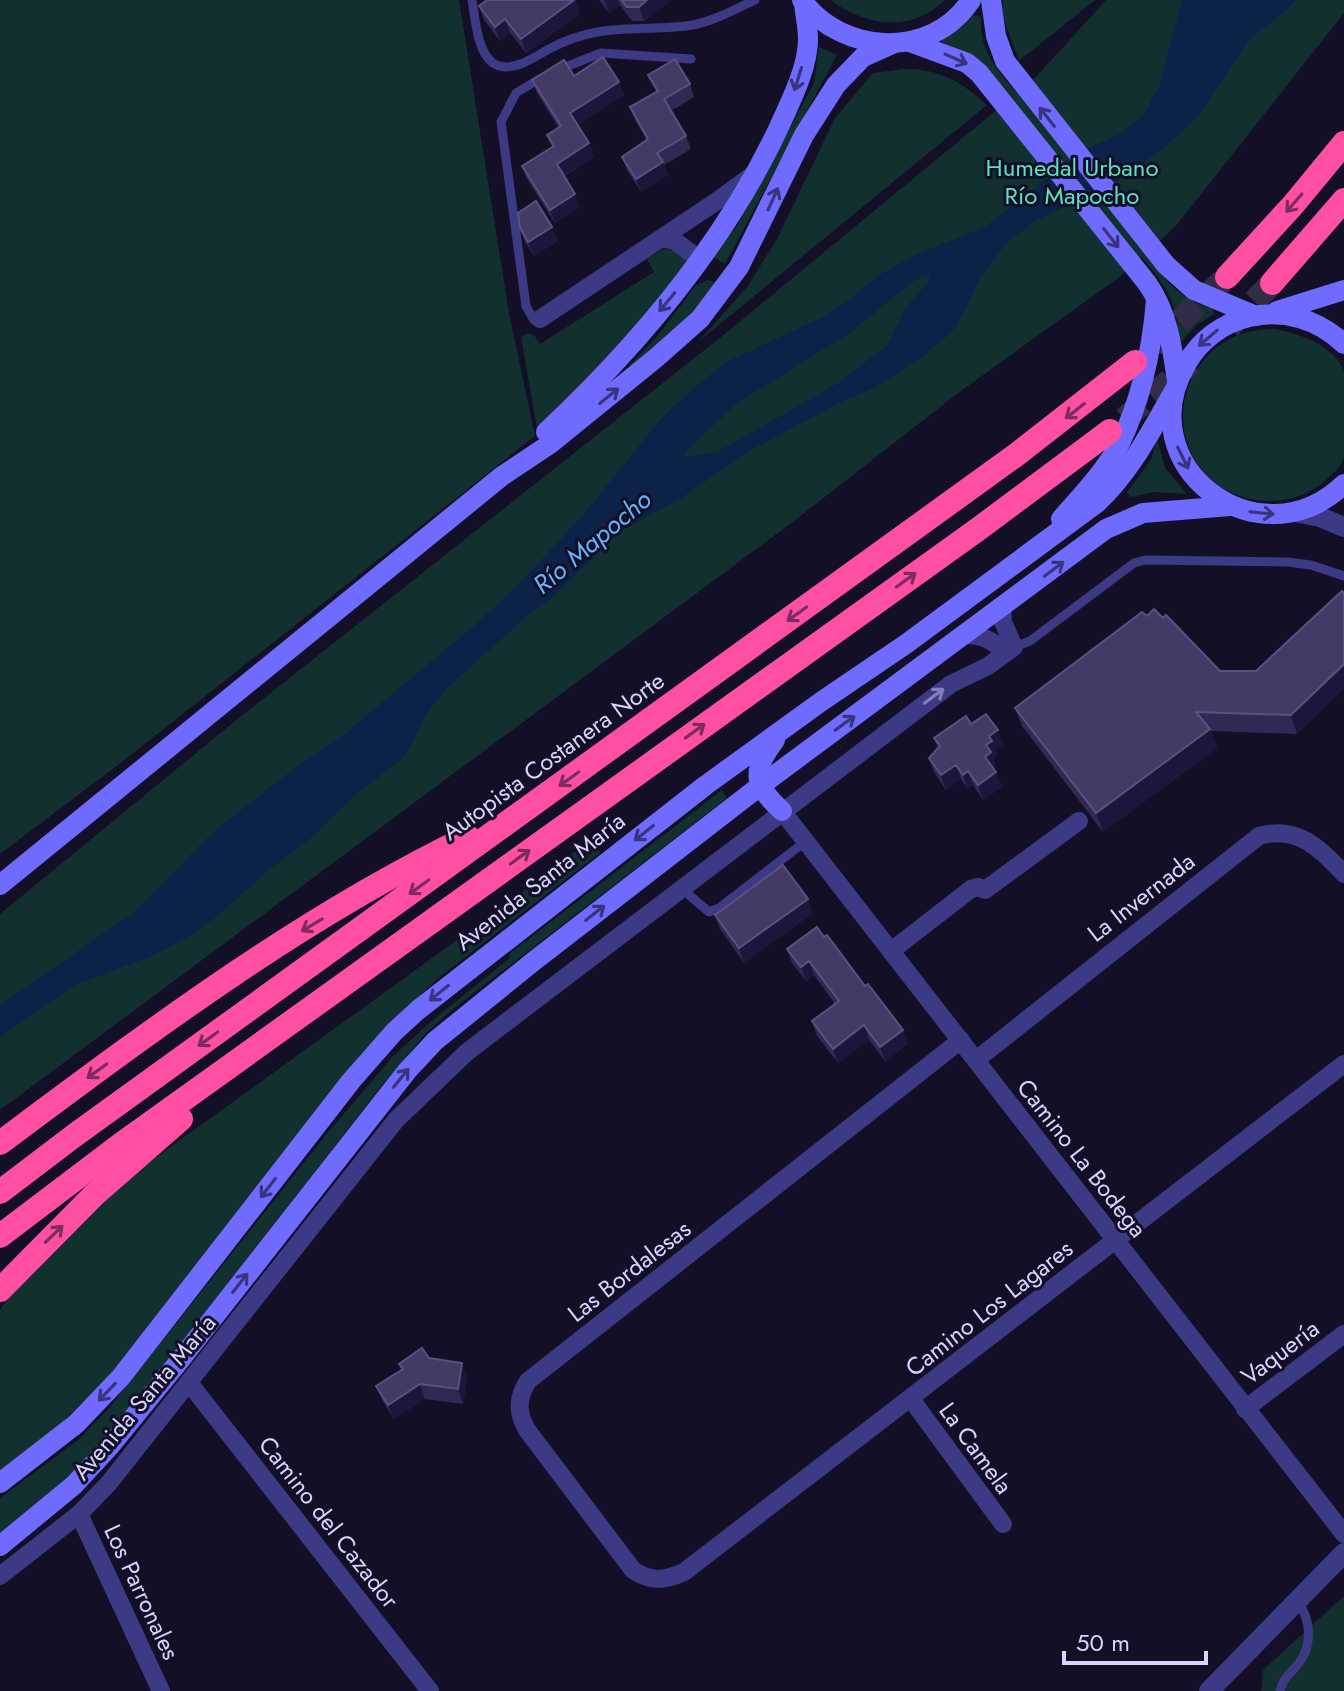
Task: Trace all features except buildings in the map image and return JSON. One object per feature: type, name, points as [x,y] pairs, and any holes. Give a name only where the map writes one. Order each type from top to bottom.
[{"type":"highway","points":[[1227,277],[1344,143]]},
{"type":"highway","points":[[1272,283],[1344,200]]},
{"type":"highway","name":"Autopista Costanera Norte","points":[[0,1192],[1016,455],[1135,362]]},
{"type":"highway","points":[[0,1236],[1110,431]]},
{"type":"highway","points":[[0,1143],[259,957],[415,865],[528,809]]},
{"type":"highway","points":[[0,1290],[49,1238],[119,1172],[320,1001]]},
{"type":"main road","points":[[0,885],[502,476],[550,444],[673,344],[700,319],[734,274],[763,222],[804,135],[836,85],[863,57],[932,34],[951,22],[971,0]]},
{"type":"main road","points":[[991,0],[1000,49],[1017,78],[1166,265],[1194,290],[1261,315],[1288,315],[1309,321],[1344,344]]},
{"type":"main road","points":[[803,2],[817,18],[852,39],[901,43],[967,63],[993,89],[1152,290],[1167,324],[1176,386],[1172,426],[1182,458],[1202,486],[1230,506],[1262,514],[1295,512],[1324,500],[1344,484]]},
{"type":"main road","points":[[502,476],[615,363],[700,260],[759,169],[795,91],[805,57],[808,39],[803,2]]},
{"type":"main road","points":[[700,260],[716,270],[734,274]]},
{"type":"main road","points":[[1034,551],[1093,482],[1118,446],[1150,349],[1152,290]]},
{"type":"main road","points":[[1261,315],[1344,290]]},
{"type":"main road","name":"Avenida Santa María","points":[[0,1483],[76,1424],[121,1377],[351,1081],[394,1032],[476,964],[706,785],[1097,503],[1116,486],[1132,465],[1190,357],[1208,338],[1230,323],[1261,315]]},
{"type":"main road","name":"Avenida Santa María","points":[[0,1546],[74,1485],[129,1424],[397,1083],[435,1041],[760,786],[1106,529],[1126,519],[1161,511],[1230,506]]},
{"type":"main road","points":[[782,811],[760,786],[757,776],[759,765],[785,728]]},
{"type":"main road","points":[[782,811],[786,783],[799,757]]},
{"type":"street","points":[[540,319],[759,169]]},
{"type":"street","points":[[662,238],[675,241],[700,260]]},
{"type":"street","points":[[1295,512],[1320,517],[1344,527]]},
{"type":"street","points":[[1002,607],[1010,650]]},
{"type":"street","points":[[964,635],[980,635],[1010,650]]},
{"type":"street","name":"Avenida Santa María","points":[[0,1576],[79,1514],[125,1464],[396,1120],[430,1085],[467,1052],[951,684],[988,666],[1010,650]]},
{"type":"street","name":"Camino La Bodega","points":[[782,811],[1344,1534]]},
{"type":"street","points":[[891,951],[971,889],[978,887],[985,890],[1079,821]]},
{"type":"street","name":"La Invernada","points":[[976,1060],[1259,836],[1279,832],[1305,838],[1344,874]]},
{"type":"street","name":"Las Bordalesas","points":[[657,1580],[643,1577],[633,1570],[527,1430],[520,1418],[521,1392],[528,1381],[961,1040]]},
{"type":"street","name":"Camino Los Lagares","points":[[657,1580],[684,1572],[1344,1064]]},
{"type":"street","name":"Vaquería","points":[[1245,1409],[1344,1334]]},
{"type":"street","name":"Camino del Cazador","points":[[190,1384],[430,1691]]},
{"type":"street","name":"La Camela","points":[[911,1399],[1003,1524]]},
{"type":"street","name":"Los Parronales","points":[[79,1514],[161,1691]]},
{"type":"street","points":[[1209,1691],[1344,1553]]},
{"type":"street","points":[[1227,1691],[1239,1661]]},
{"type":"lane","points":[[472,0],[483,48],[493,63],[504,67],[517,66],[585,33],[688,26],[713,20],[755,0]]},
{"type":"lane","points":[[540,319],[534,320],[526,306],[501,122],[506,109],[516,93],[528,84],[594,54],[608,52],[691,59]]},
{"type":"lane","points":[[1010,650],[1030,641],[1134,563],[1145,560],[1287,562],[1311,565],[1344,576]]},
{"type":"lane","points":[[681,888],[709,912],[719,908],[806,841]]},
{"type":"lane","points":[[1280,1691],[1286,1676],[1302,1659],[1309,1638],[1306,1615],[1297,1600]]},
{"type":"green space","points":[[0,0],[459,0],[509,313],[535,436],[118,765],[0,854]]},
{"type":"green space","points":[[830,0],[945,0],[917,18],[888,22],[859,16]]},
{"type":"green space","points":[[1003,0],[1095,0],[1019,61],[1002,14]]},
{"type":"green space","name":"Humedal Urbano Río Mapocho","points":[[1106,0],[1344,0],[1344,13],[1175,227],[1145,254],[1174,288],[1191,300],[1213,309],[1214,314],[1197,325],[1179,344],[1174,307],[1141,257],[1118,278],[958,393],[794,521],[0,1110],[0,914],[235,721],[726,333],[1011,98],[942,44],[942,40],[973,15],[981,17],[986,49],[1017,93],[1036,77]]},
{"type":"green space","points":[[819,47],[837,55],[725,264],[711,256],[737,226],[814,83]]},
{"type":"green space","points":[[904,69],[929,71],[949,78],[987,105],[698,342],[747,287],[777,239],[835,118],[873,73]]},
{"type":"green space","points":[[663,249],[675,250],[691,264],[538,434],[521,337],[528,333],[534,335],[540,344],[654,272],[647,259]]},
{"type":"green space","points":[[708,280],[717,283],[685,324],[631,369],[630,365],[659,334],[696,285]]},
{"type":"green space","points":[[1273,329],[1314,342],[1332,354],[1344,371],[1344,457],[1334,473],[1311,491],[1280,501],[1263,501],[1231,492],[1204,472],[1192,455],[1183,418],[1191,380],[1215,349],[1242,334]]},
{"type":"green space","points":[[1157,438],[1165,468],[1187,494],[1155,492],[1130,497],[1127,492],[1151,460]]},
{"type":"green space","points":[[722,790],[727,798],[427,1032],[382,1085],[139,1398],[67,1480],[0,1536],[0,1498],[78,1440],[109,1408],[325,1136],[393,1056],[510,958],[509,954]]},
{"type":"green space","points":[[587,842],[601,852],[442,975],[388,1025],[361,1054],[113,1371],[63,1422],[0,1471],[0,1310],[19,1281],[122,1182],[511,901]]},
{"type":"green space","points":[[1344,1596],[1344,1691],[1261,1691],[1263,1670]]},
{"type":"water","name":"Río Mapocho","points":[[1182,0],[1296,0],[1251,38],[1198,116],[1163,149],[1113,184],[1033,222],[1006,244],[980,277],[952,332],[922,357],[872,389],[751,450],[678,500],[619,532],[552,598],[529,614],[443,692],[424,718],[406,755],[353,797],[311,838],[216,917],[150,957],[77,984],[0,1037],[0,1005],[133,913],[213,832],[303,762],[346,733],[518,585],[585,513],[659,421],[696,386],[727,362],[824,316],[879,275],[917,254],[985,227],[1082,151],[1120,134],[1134,123],[1144,114],[1159,87]],"holes":[[[930,276],[905,309],[887,345],[840,382],[717,452],[685,457],[684,453],[736,404],[851,332],[912,282]]]},
{"type":"tunnel","points":[[1153,346],[1227,277]]},
{"type":"tunnel","points":[[1229,327],[1272,283]]},
{"type":"tunnel","points":[[1124,419],[1191,363]]}]
